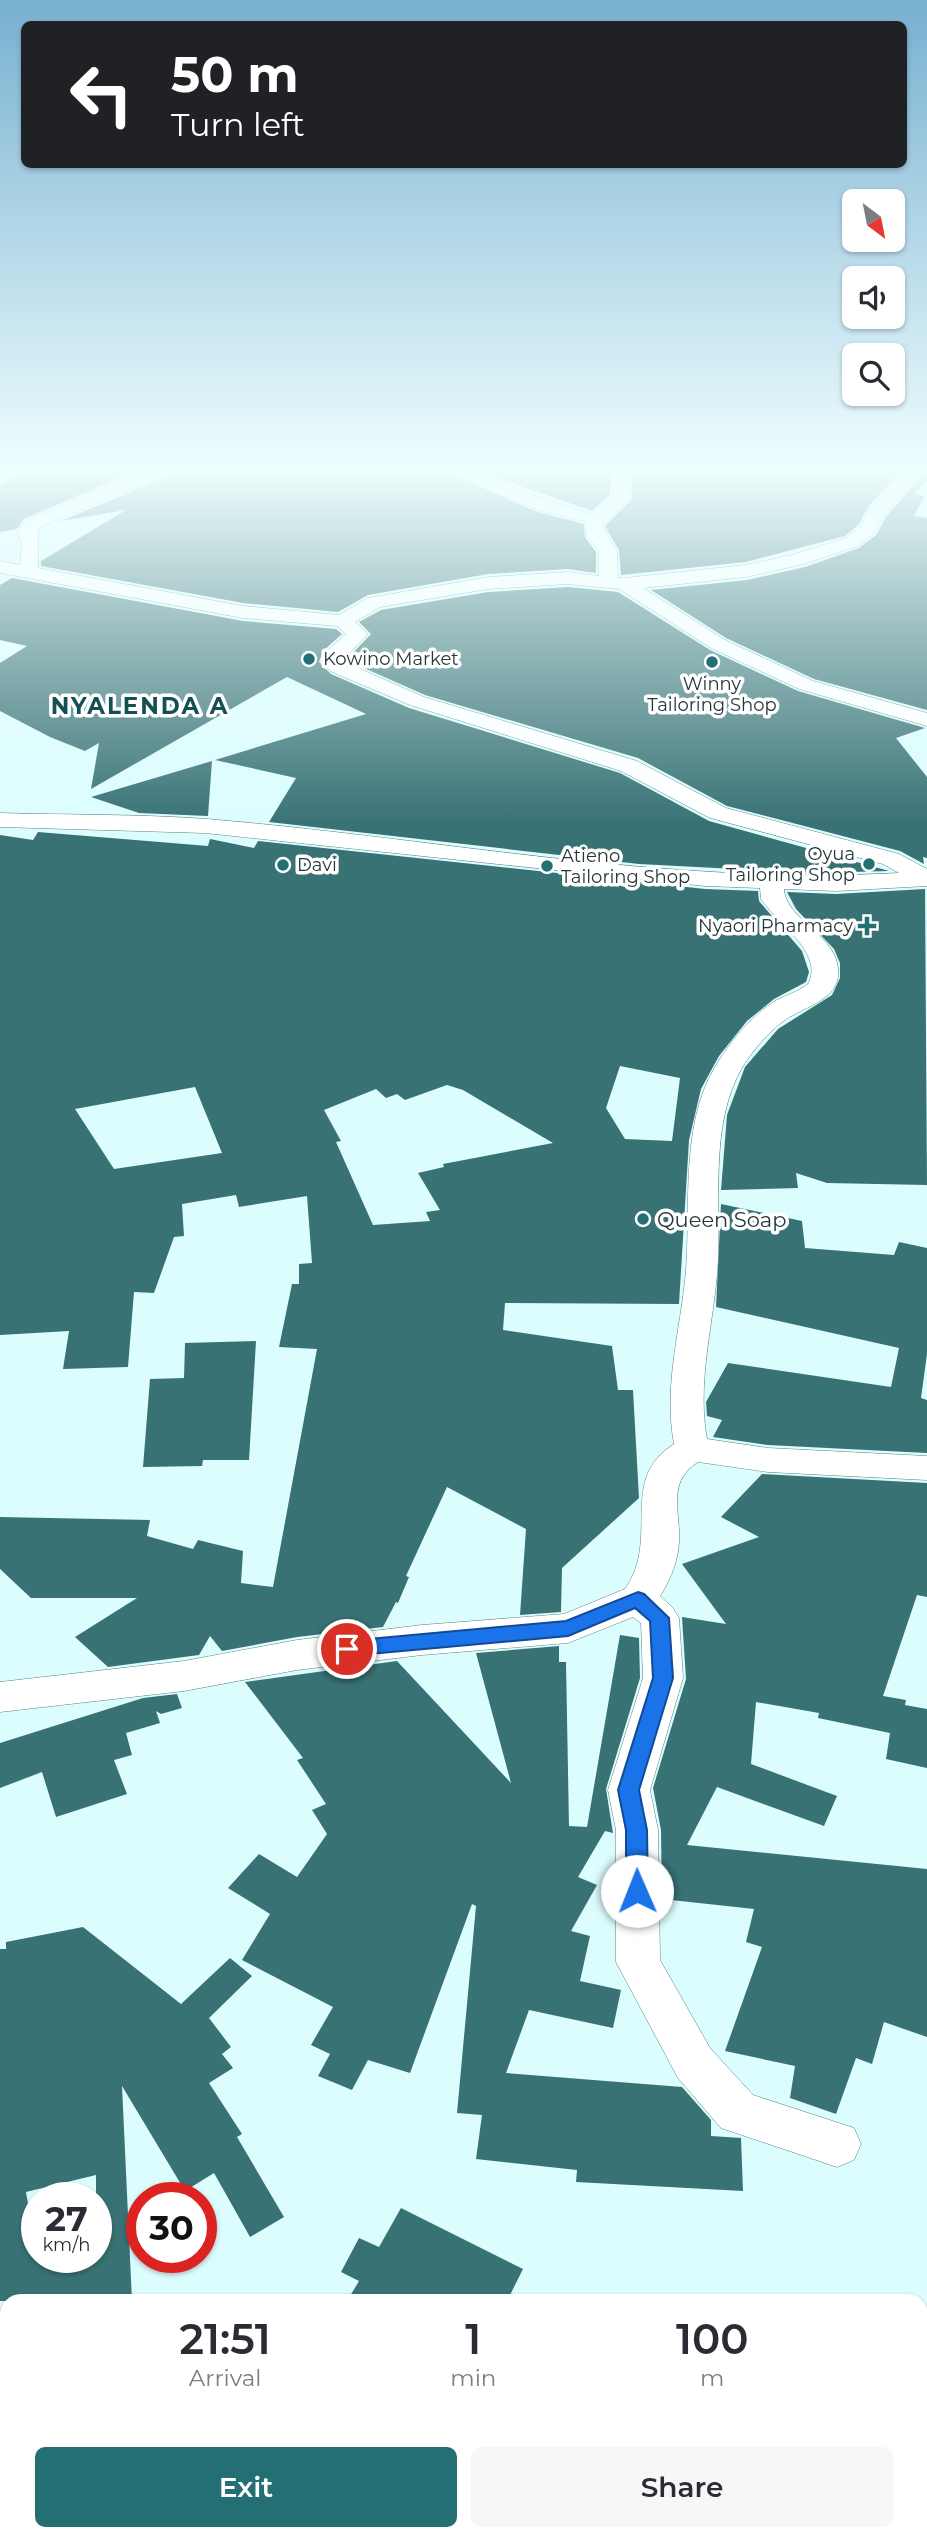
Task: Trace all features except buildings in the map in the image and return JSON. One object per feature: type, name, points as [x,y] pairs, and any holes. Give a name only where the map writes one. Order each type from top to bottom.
[{"type":"street","points":[[101,586],[243,612],[342,621],[358,634],[332,657],[331,663],[339,668],[417,701],[629,766],[718,813],[891,859],[926,879]]},
{"type":"street","points":[[342,621],[374,602],[428,591],[476,586]]},
{"type":"street","points":[[622,586],[719,644],[806,685],[927,720]]},
{"type":"street","points":[[0,820],[205,826],[671,876],[772,883],[836,884],[926,879]]},
{"type":"street","points":[[692,1449],[684,1414],[685,1370],[700,1297],[705,1161],[717,1087],[752,1031],[787,1006],[820,989],[824,982],[820,952],[773,898],[772,883]]},
{"type":"street","points":[[0,1697],[184,1676],[311,1653],[422,1640],[568,1628],[638,1599],[649,1583],[660,1551],[660,1481],[673,1461],[692,1449],[768,1460],[927,1468]]},
{"type":"street","points":[[638,1599],[660,1618],[663,1678],[629,1790],[637,1830],[638,1962],[694,2063],[738,2112],[837,2144]]},
{"type":"place","name":"Kowino Market","points":[[309,659]]},
{"type":"place","name":"Winny Tailoring Shop","points":[[712,662]]},
{"type":"place","name":"Oyua Tailoring Shop","points":[[869,864]]},
{"type":"place","name":"Davi","points":[[283,865]]},
{"type":"place","name":"Atieno Tailoring Shop","points":[[547,866]]},
{"type":"place","name":"Nyaori Pharmacy","points":[[867,926]]},
{"type":"place","name":"Queen Soap","points":[[643,1219]]},
{"type":"district","name":"NYALENDA A","points":[[140,706]]},
{"type":"route","points":[[347,1649],[568,1628],[615,1606],[638,1599],[649,1608],[660,1618],[663,1678],[629,1790],[637,1830],[637,1891]]}]
